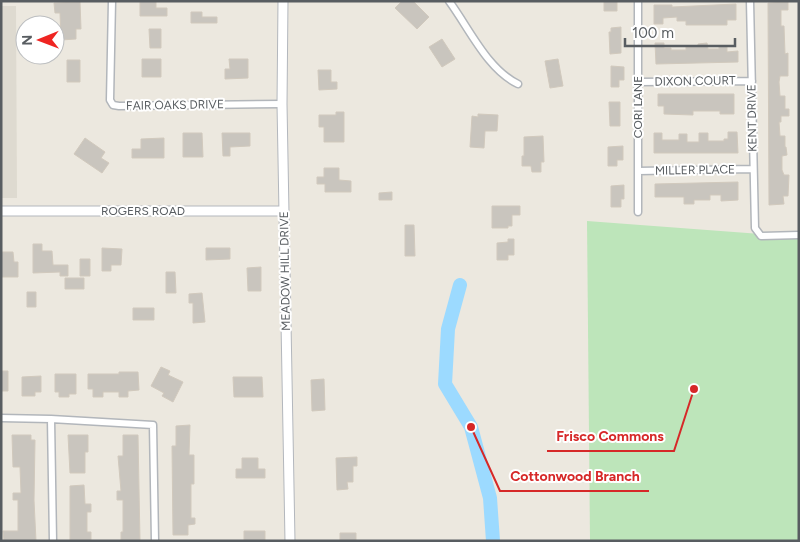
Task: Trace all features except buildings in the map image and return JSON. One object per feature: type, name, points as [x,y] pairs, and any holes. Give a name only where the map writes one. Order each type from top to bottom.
[{"type":"street","name":"FAIR OAKS DRIVE","points":[[112,1],[110,100],[113,104],[119,106],[282,104]]},
{"type":"street","name":"MEADOW HILL DRIVE","points":[[284,1],[282,104],[290,541]]},
{"type":"street","points":[[450,1],[483,53],[509,80],[518,84]]},
{"type":"street","name":"CORI LANE","points":[[638,1],[638,212]]},
{"type":"street","name":"KENT DRIVE","points":[[750,1],[754,228],[761,236],[799,235]]},
{"type":"street","name":"DIXON COURT","points":[[638,82],[752,81]]},
{"type":"street","name":"MILLER PLACE","points":[[638,171],[753,169]]},
{"type":"street","name":"ROGERS ROAD","points":[[1,211],[284,211]]},
{"type":"street","points":[[1,418],[51,418],[153,425],[155,541]]},
{"type":"street","points":[[51,418],[52,541]]},
{"type":"shaded area","points":[[1,6],[16,6],[17,198],[1,198]]},
{"type":"green space","points":[[587,221],[799,237],[799,541],[590,541]]},
{"type":"waterway","points":[[460,285],[448,329],[445,384],[471,427],[490,498],[493,541]]},
{"type":"place","name":"Frisco Commons","points":[[694,389]]},
{"type":"place","name":"Cottonwood Branch","points":[[471,427]]}]
